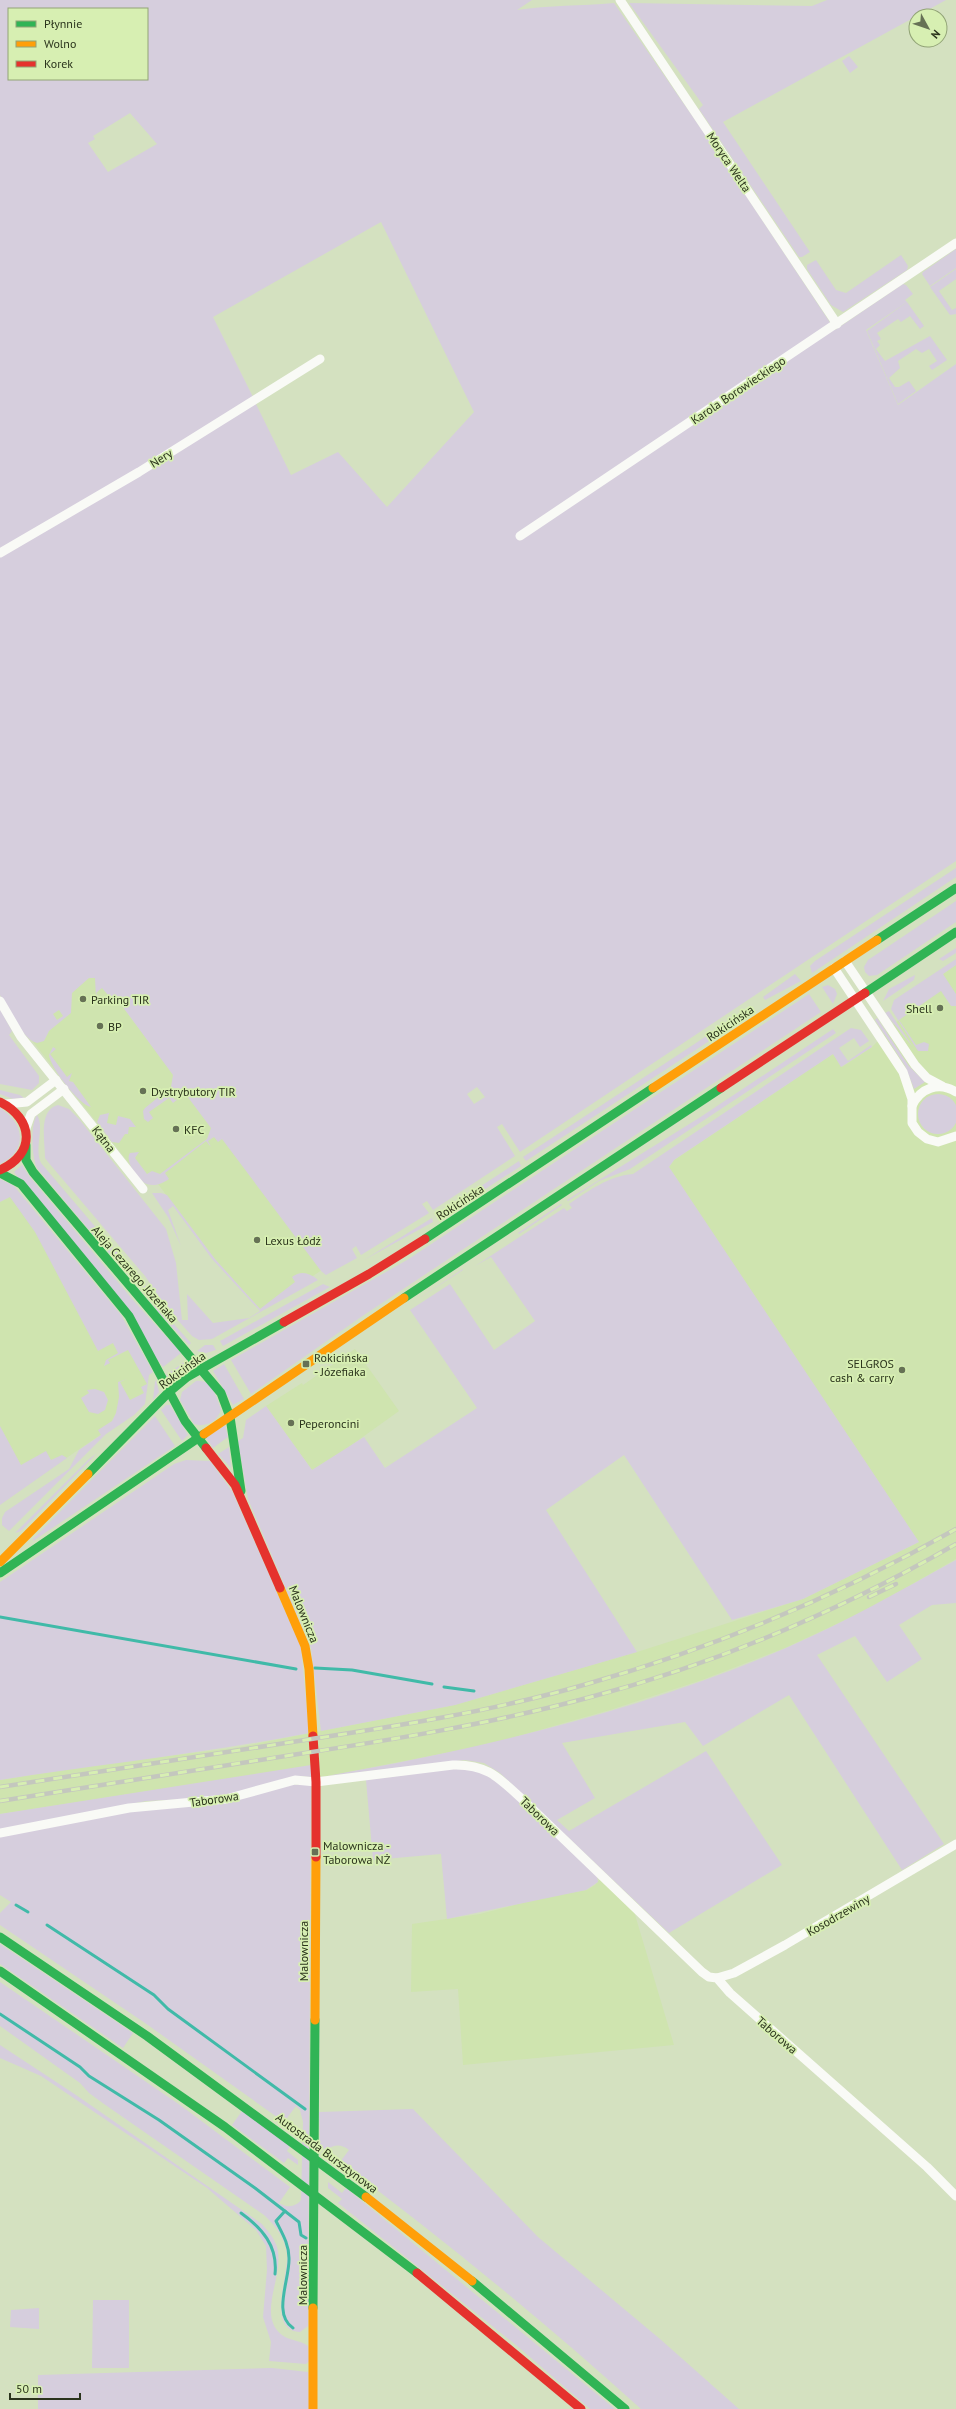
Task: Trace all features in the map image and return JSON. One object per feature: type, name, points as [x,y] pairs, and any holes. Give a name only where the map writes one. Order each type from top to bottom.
[{"type":"main road","name":"Rokicińska","points":[[0,1562],[169,1392],[202,1368],[369,1274],[420,1242],[956,888]]},
{"type":"main road","points":[[0,1573],[199,1439],[373,1318],[956,932]]},
{"type":"main road","points":[[3,1103],[17,1111],[26,1128]]},
{"type":"main road","name":"Aleja Cezarego Józefiaka","points":[[26,1128],[26,1160],[33,1172],[136,1295],[202,1368],[221,1393],[230,1417]]},
{"type":"main road","points":[[0,1171],[16,1162],[26,1145]]},
{"type":"main road","points":[[0,1171],[13,1178],[20,1184],[114,1296],[141,1336],[185,1421],[199,1439]]},
{"type":"main road","name":"Malownicza","points":[[230,1417],[239,1482],[246,1506],[305,1646],[309,1669],[316,1782],[314,2409]]},
{"type":"main road","name":"Malownicza","points":[[199,1439],[229,1476],[246,1506]]},
{"type":"main road","name":"Autostrada Bursztynowa","points":[[0,1936],[158,2044],[301,2148],[490,2295],[625,2409]]},
{"type":"main road","points":[[0,1971],[155,2076],[301,2183],[473,2318],[582,2409]]},
{"type":"street","name":"Moryca Welta","points":[[620,0],[837,324]]},
{"type":"street","name":"Karola Borowieckiego","points":[[520,536],[956,243]]},
{"type":"street","name":"Nery","points":[[0,553],[139,472],[320,359]]},
{"type":"street","points":[[845,961],[915,1065],[927,1078],[956,1092]]},
{"type":"street","points":[[834,968],[903,1072],[910,1092],[912,1123],[922,1136],[938,1142],[956,1136]]},
{"type":"street","name":"Kątna","points":[[0,1001],[17,1031],[144,1189]]},
{"type":"street","points":[[3,1103],[27,1102],[56,1080]]},
{"type":"street","points":[[912,1108],[923,1091],[942,1086]]},
{"type":"street","points":[[26,1128],[31,1114],[64,1089]]},
{"type":"street","name":"Taborowa","points":[[0,1833],[129,1808],[226,1799],[295,1780],[316,1782],[453,1765],[472,1765],[485,1769],[498,1777],[522,1799],[702,1972],[709,1977],[717,1978],[730,1993],[927,2167],[956,2196]]},
{"type":"street","name":"Kosodrzewiny","points":[[717,1978],[734,1974],[779,1949],[956,1844]]},
{"type":"shaded area","points":[[0,0],[532,0],[517,10],[541,7],[614,3],[711,143],[835,330],[903,284],[906,285],[913,294],[905,300],[907,302],[866,330],[898,405],[956,364],[956,861],[520,1152],[502,1124],[497,1127],[515,1156],[433,1210],[427,1201],[422,1204],[429,1213],[361,1255],[356,1246],[352,1249],[357,1258],[326,1275],[321,1271],[222,1139],[218,1142],[214,1137],[208,1141],[211,1147],[206,1141],[165,1173],[169,1179],[162,1183],[156,1185],[147,1184],[140,1179],[133,1170],[129,1161],[130,1153],[139,1152],[135,1158],[147,1174],[152,1171],[160,1174],[207,1139],[211,1128],[187,1096],[185,1095],[180,1098],[182,1095],[179,1092],[173,1097],[175,1100],[178,1099],[173,1103],[169,1098],[149,1112],[153,1118],[148,1122],[144,1119],[143,1111],[171,1087],[173,1075],[117,999],[108,995],[102,988],[96,993],[101,999],[96,998],[95,978],[89,978],[72,993],[71,1013],[49,1031],[44,1041],[37,1043],[32,1041],[21,1030],[0,995],[0,555],[255,402],[291,475],[338,452],[387,507],[474,412],[381,222],[213,317],[253,397],[141,468],[0,550]],"holes":[[[130,113],[157,144],[108,172],[88,143],[95,139],[93,136]],[[59,1010],[63,1016],[57,1020],[53,1014]],[[477,1087],[485,1097],[474,1104],[467,1094]]]},
{"type":"shaded area","points":[[827,0],[946,0],[931,8],[908,8],[908,21],[723,122],[810,252],[802,257],[799,257],[699,109],[703,105],[629,3],[812,6]]},
{"type":"shaded area","points":[[849,56],[858,67],[850,73],[842,61]]},
{"type":"shaded area","points":[[956,249],[956,268],[930,286],[922,274],[923,272]]},
{"type":"shaded area","points":[[901,255],[908,266],[907,270],[843,312],[831,305],[807,269],[807,265],[816,260],[836,290],[846,293]]},
{"type":"shaded area","points":[[956,269],[956,279],[939,291],[952,310],[956,308],[956,314],[950,315],[930,287]]},
{"type":"shaded area","points":[[907,302],[924,326],[920,329],[910,316],[901,322],[898,319],[877,333],[881,339],[877,341],[880,345],[876,349],[885,361],[930,336],[947,360],[932,370],[929,366],[937,361],[929,349],[922,353],[916,349],[898,361],[900,368],[889,378],[895,387],[899,387],[909,381],[916,391],[898,404],[867,331]]},
{"type":"shaded area","points":[[956,868],[956,877],[812,973],[810,966],[815,961]]},
{"type":"shaded area","points":[[956,901],[956,922],[877,975],[869,976],[865,972],[864,967],[868,960]]},
{"type":"shaded area","points":[[956,948],[956,953],[943,961],[939,959]]},
{"type":"shaded area","points":[[956,959],[956,965],[943,974],[956,994],[956,1006],[951,1006],[941,991],[899,1020],[916,1045],[924,1042],[929,1044],[928,1051],[918,1051],[891,1009],[894,1000]]},
{"type":"shaded area","points":[[956,965],[956,1559],[867,1610],[785,1648],[702,1680],[610,1710],[487,1745],[327,1776],[311,1777],[311,1766],[0,1814],[0,1780],[93,1765],[234,1748],[455,1705],[637,1652],[803,1599],[919,1542],[669,1167],[674,1160],[833,1054],[842,1067],[872,1047],[943,974]]},
{"type":"shaded area","points":[[94,969],[322,1270],[261,1310],[213,1258],[158,1184],[148,1184],[143,1181],[22,1028]]},
{"type":"shaded area","points":[[795,974],[801,981],[765,1000],[763,997]]},
{"type":"shaded area","points":[[915,975],[914,980],[883,1001],[889,989]]},
{"type":"shaded area","points":[[828,985],[835,989],[837,994],[833,1004],[822,987]]},
{"type":"shaded area","points":[[809,994],[821,1012],[361,1317],[251,1394],[231,1360],[407,1260]]},
{"type":"shaded area","points":[[0,1009],[12,1031],[9,1035],[39,1076],[39,1083],[32,1090],[0,1084]]},
{"type":"shaded area","points":[[889,1011],[913,1047],[885,1013]]},
{"type":"shaded area","points":[[740,1014],[741,1016],[723,1032],[526,1161],[523,1157]]},
{"type":"shaded area","points":[[877,1018],[909,1066],[925,1082],[914,1089],[905,1066],[875,1020]]},
{"type":"shaded area","points":[[851,1028],[861,1030],[869,1041],[860,1047],[854,1038],[839,1048],[848,1061],[871,1045],[872,1047],[841,1067],[833,1054],[674,1160],[669,1167],[919,1542],[803,1599],[732,1620],[624,1455],[546,1510],[637,1652],[455,1705],[321,1731],[311,1648],[248,1499],[238,1441],[243,1438],[246,1420],[266,1406],[312,1470],[364,1437],[385,1468],[477,1408],[410,1310],[450,1284],[494,1350],[535,1321],[491,1257],[475,1266],[564,1208],[567,1211],[572,1208],[569,1204],[591,1189],[615,1178],[633,1174]]},
{"type":"shaded area","points":[[833,1029],[836,1033],[630,1169],[599,1181],[568,1201],[567,1200],[699,1118]]},
{"type":"shaded area","points":[[53,1047],[56,1049],[50,1054],[67,1077],[72,1073],[69,1081],[73,1082],[91,1107],[86,1105],[73,1093],[54,1068],[49,1055]]},
{"type":"shaded area","points":[[0,1090],[20,1095],[24,1098],[13,1099],[0,1094]]},
{"type":"shaded area","points":[[930,1095],[946,1095],[957,1106],[957,1122],[946,1133],[930,1133],[919,1122],[919,1106]]},
{"type":"shaded area","points":[[58,1105],[69,1109],[79,1119],[166,1229],[176,1263],[182,1320],[188,1320],[187,1294],[213,1323],[249,1318],[260,1311],[212,1259],[173,1206],[168,1210],[181,1246],[168,1217],[152,1193],[167,1195],[215,1259],[260,1309],[295,1282],[292,1277],[295,1275],[305,1273],[318,1280],[212,1339],[199,1340],[192,1336],[166,1307],[145,1276],[45,1158],[45,1119],[52,1108]]},
{"type":"shaded area","points":[[0,1108],[14,1121],[20,1136],[16,1151],[0,1164]]},
{"type":"shaded area","points":[[109,1113],[107,1123],[116,1125],[118,1116],[130,1119],[136,1127],[129,1127],[128,1134],[125,1134],[119,1143],[112,1142],[97,1122],[100,1115]]},
{"type":"shaded area","points":[[37,1115],[40,1126],[39,1157],[41,1163],[127,1264],[124,1266],[105,1249],[37,1168],[32,1142],[33,1126]]},
{"type":"shaded area","points":[[519,1161],[521,1166],[439,1219],[437,1215]]},
{"type":"shaded area","points":[[22,1165],[29,1176],[133,1300],[181,1353],[163,1367],[14,1172]]},
{"type":"shaded area","points":[[0,1179],[14,1186],[121,1315],[153,1372],[149,1375],[145,1404],[134,1415],[106,1434],[9,1531],[2,1525],[2,1518],[5,1512],[69,1469],[79,1450],[101,1435],[98,1430],[112,1421],[116,1413],[119,1397],[118,1382],[127,1379],[120,1382],[130,1400],[144,1393],[141,1387],[147,1384],[128,1350],[108,1360],[110,1363],[104,1366],[106,1360],[118,1353],[113,1343],[98,1351],[35,1232],[10,1197],[0,1202]]},
{"type":"shaded area","points":[[0,1188],[3,1188],[149,1372],[146,1392],[141,1407],[24,1487],[0,1443]]},
{"type":"shaded area","points":[[561,1204],[562,1205],[519,1234],[518,1233]]},
{"type":"shaded area","points":[[432,1218],[433,1222],[364,1260]]},
{"type":"shaded area","points":[[463,1269],[463,1270],[415,1301]]},
{"type":"shaded area","points":[[141,1280],[161,1310],[191,1343],[189,1345],[158,1312],[138,1282]]},
{"type":"shaded area","points":[[323,1284],[330,1287],[223,1346],[220,1341]]},
{"type":"shaded area","points":[[205,1345],[213,1345],[216,1350],[206,1353],[197,1351]]},
{"type":"shaded area","points":[[355,1349],[399,1411],[346,1449],[312,1470],[266,1406],[302,1383],[303,1385]]},
{"type":"shaded area","points":[[187,1360],[193,1366],[172,1385],[166,1375]]},
{"type":"shaded area","points":[[224,1364],[244,1399],[233,1405],[213,1371]]},
{"type":"shaded area","points":[[156,1380],[159,1392],[153,1400],[155,1382]]},
{"type":"shaded area","points":[[196,1381],[201,1381],[210,1386],[221,1409],[220,1413],[214,1420],[203,1425],[194,1424],[180,1400],[182,1392]]},
{"type":"shaded area","points":[[95,1389],[104,1392],[108,1400],[105,1410],[98,1414],[89,1412],[81,1398],[89,1393],[87,1390]]},
{"type":"shaded area","points":[[166,1405],[170,1405],[188,1435],[182,1441],[161,1410]]},
{"type":"shaded area","points":[[155,1416],[175,1446],[33,1541],[33,1539]]},
{"type":"shaded area","points":[[225,1425],[228,1437],[213,1448],[206,1438]]},
{"type":"shaded area","points":[[0,1426],[21,1465],[46,1451],[51,1460],[62,1455],[67,1458],[0,1505]]},
{"type":"shaded area","points":[[229,1447],[231,1468],[218,1454]]},
{"type":"shaded area","points":[[97,1453],[21,1531],[15,1533],[89,1459]]},
{"type":"shaded area","points":[[186,1460],[210,1461],[232,1491],[301,1647],[309,1733],[193,1752],[0,1780],[0,1582],[174,1464]]},
{"type":"shaded area","points":[[956,1560],[956,1603],[932,1605],[899,1625],[922,1659],[887,1682],[855,1636],[817,1655],[944,1844],[902,1870],[789,1695],[703,1746],[685,1722],[562,1743],[595,1798],[557,1820],[569,1831],[706,1751],[782,1865],[669,1933],[500,1773],[484,1763],[465,1760],[327,1776],[502,1740],[619,1709],[676,1690],[732,1670],[830,1628]]},
{"type":"shaded area","points":[[311,1765],[311,1777],[298,1776],[240,1792],[208,1798],[146,1801],[0,1830],[0,1814]]},
{"type":"shaded area","points":[[458,1768],[482,1772],[500,1784],[597,1876],[598,1882],[586,1890],[447,1919],[441,1854],[373,1860],[366,1780]]},
{"type":"shaded area","points":[[311,1784],[308,2326],[300,2332],[290,2329],[284,2322],[281,2312],[287,2254],[282,2238],[272,2223],[264,2215],[104,2104],[89,2093],[80,2083],[0,2026],[0,1982],[180,2105],[290,2187],[279,2203],[288,2206],[294,2205],[301,2200],[303,2122],[300,2110],[296,2106],[284,2122],[145,2023],[0,1925],[0,1913],[11,1902],[0,1895],[0,1836],[106,1814],[286,1785]]},
{"type":"shaded area","points":[[602,1877],[633,1908],[674,2045],[463,2065],[458,1989],[411,1992],[412,1924],[480,1914],[541,1898],[587,1890],[595,1885]]},
{"type":"shaded area","points":[[0,1944],[133,2033],[123,2048],[0,1964]]},
{"type":"shaded area","points":[[0,2045],[76,2095],[262,2224],[271,2235],[277,2247],[278,2270],[271,2306],[271,2317],[275,2327],[282,2335],[308,2346],[309,2361],[306,2364],[269,2361],[271,2342],[263,2317],[267,2270],[266,2246],[256,2230],[207,2188],[41,2076],[0,2058]]},
{"type":"shaded area","points":[[413,2109],[538,2237],[660,2339],[739,2409],[641,2409],[494,2282],[340,2162],[349,2150],[338,2146],[326,2150],[320,2145],[319,2112]]},
{"type":"shaded area","points":[[242,2111],[290,2146],[287,2151],[298,2160],[298,2165],[288,2158],[284,2163],[232,2125]]},
{"type":"shaded area","points":[[328,2182],[342,2193],[346,2188],[615,2409],[590,2409],[516,2345],[338,2203],[342,2199],[328,2188]]},
{"type":"shaded area","points":[[93,2300],[129,2300],[129,2368],[92,2368]]},
{"type":"shaded area","points":[[39,2308],[39,2329],[10,2327],[11,2310]]},
{"type":"shaded area","points":[[272,2368],[308,2372],[309,2409],[38,2409],[38,2375]]},
{"type":"waterway","points":[[0,1617],[296,1669]]},
{"type":"waterway","points":[[315,1668],[352,1670],[432,1684]]},
{"type":"waterway","points":[[444,1687],[474,1691]]},
{"type":"waterway","points":[[16,1905],[28,1912]]},
{"type":"waterway","points":[[47,1925],[154,1995],[168,2009],[305,2109]]},
{"type":"waterway","points":[[0,2014],[80,2067],[89,2076],[159,2120],[255,2188],[299,2222],[301,2235],[306,2238]]},
{"type":"waterway","points":[[285,2211],[276,2221],[285,2239],[289,2253],[289,2266],[283,2305],[287,2322],[293,2328]]},
{"type":"waterway","points":[[241,2213],[256,2225],[271,2246],[274,2255],[275,2274]]},
{"type":"railway","points":[[0,1787],[441,1718],[551,1694],[635,1669],[730,1636],[868,1576],[956,1529]]},
{"type":"railway","points":[[0,1801],[403,1737],[477,1724],[587,1698],[683,1669],[776,1633],[868,1592],[956,1544]]},
{"type":"railway","points":[[869,1597],[896,1584]]},
{"type":"traffic: fast","points":[[877,940],[956,888]]},
{"type":"traffic: fast","points":[[865,993],[956,932]]},
{"type":"traffic: fast","points":[[425,1239],[653,1088]]},
{"type":"traffic: fast","points":[[404,1298],[721,1088]]},
{"type":"traffic: fast","points":[[26,1145],[26,1160],[33,1172],[221,1393],[230,1417],[241,1491]]},
{"type":"traffic: fast","points":[[0,1173],[21,1184],[129,1316],[185,1421],[206,1448]]},
{"type":"traffic: fast","points":[[88,1474],[169,1392],[187,1377],[284,1322]]},
{"type":"traffic: fast","points":[[0,1573],[204,1434]]},
{"type":"traffic: fast","points":[[0,1937],[147,2036],[366,2197]]},
{"type":"traffic: fast","points":[[0,1971],[225,2127],[417,2273]]},
{"type":"traffic: fast","points":[[313,2308],[315,2020]]},
{"type":"traffic: fast","points":[[472,2281],[625,2409]]},
{"type":"traffic: slow","points":[[653,1088],[877,940]]},
{"type":"traffic: slow","points":[[204,1434],[404,1298]]},
{"type":"traffic: slow","points":[[0,1562],[88,1474]]},
{"type":"traffic: slow","points":[[280,1588],[305,1646],[309,1669],[313,1736]]},
{"type":"traffic: slow","points":[[315,2020],[316,1857]]},
{"type":"traffic: slow","points":[[366,2197],[472,2281]]},
{"type":"traffic: slow","points":[[313,2308],[313,2409]]},
{"type":"traffic: jam","points":[[721,1088],[865,993]]},
{"type":"traffic: jam","points":[[0,1102],[11,1109],[19,1118],[24,1127],[26,1136],[25,1146],[20,1155],[12,1163],[0,1170]]},
{"type":"traffic: jam","points":[[284,1322],[369,1274],[425,1239]]},
{"type":"traffic: jam","points":[[206,1448],[235,1485],[280,1588]]},
{"type":"traffic: jam","points":[[313,1736],[316,1782],[316,1857]]},
{"type":"traffic: jam","points":[[417,2273],[581,2409]]},
{"type":"place","name":"Parking TIR","points":[[83,999]]},
{"type":"place","name":"Shell","points":[[940,1008]]},
{"type":"place","name":"BP","points":[[100,1026]]},
{"type":"place","name":"Dystrybutory TIR","points":[[143,1091]]},
{"type":"place","name":"KFC","points":[[176,1129]]},
{"type":"place","name":"Lexus Łódź","points":[[257,1240]]},
{"type":"place","name":"Rokicińska - Józefiaka","points":[[306,1364]]},
{"type":"place","name":"SELGROS cash & carry","points":[[902,1370]]},
{"type":"place","name":"Peperoncini","points":[[291,1423]]},
{"type":"place","name":"Malownicza - Taborowa NŻ","points":[[315,1852]]}]
